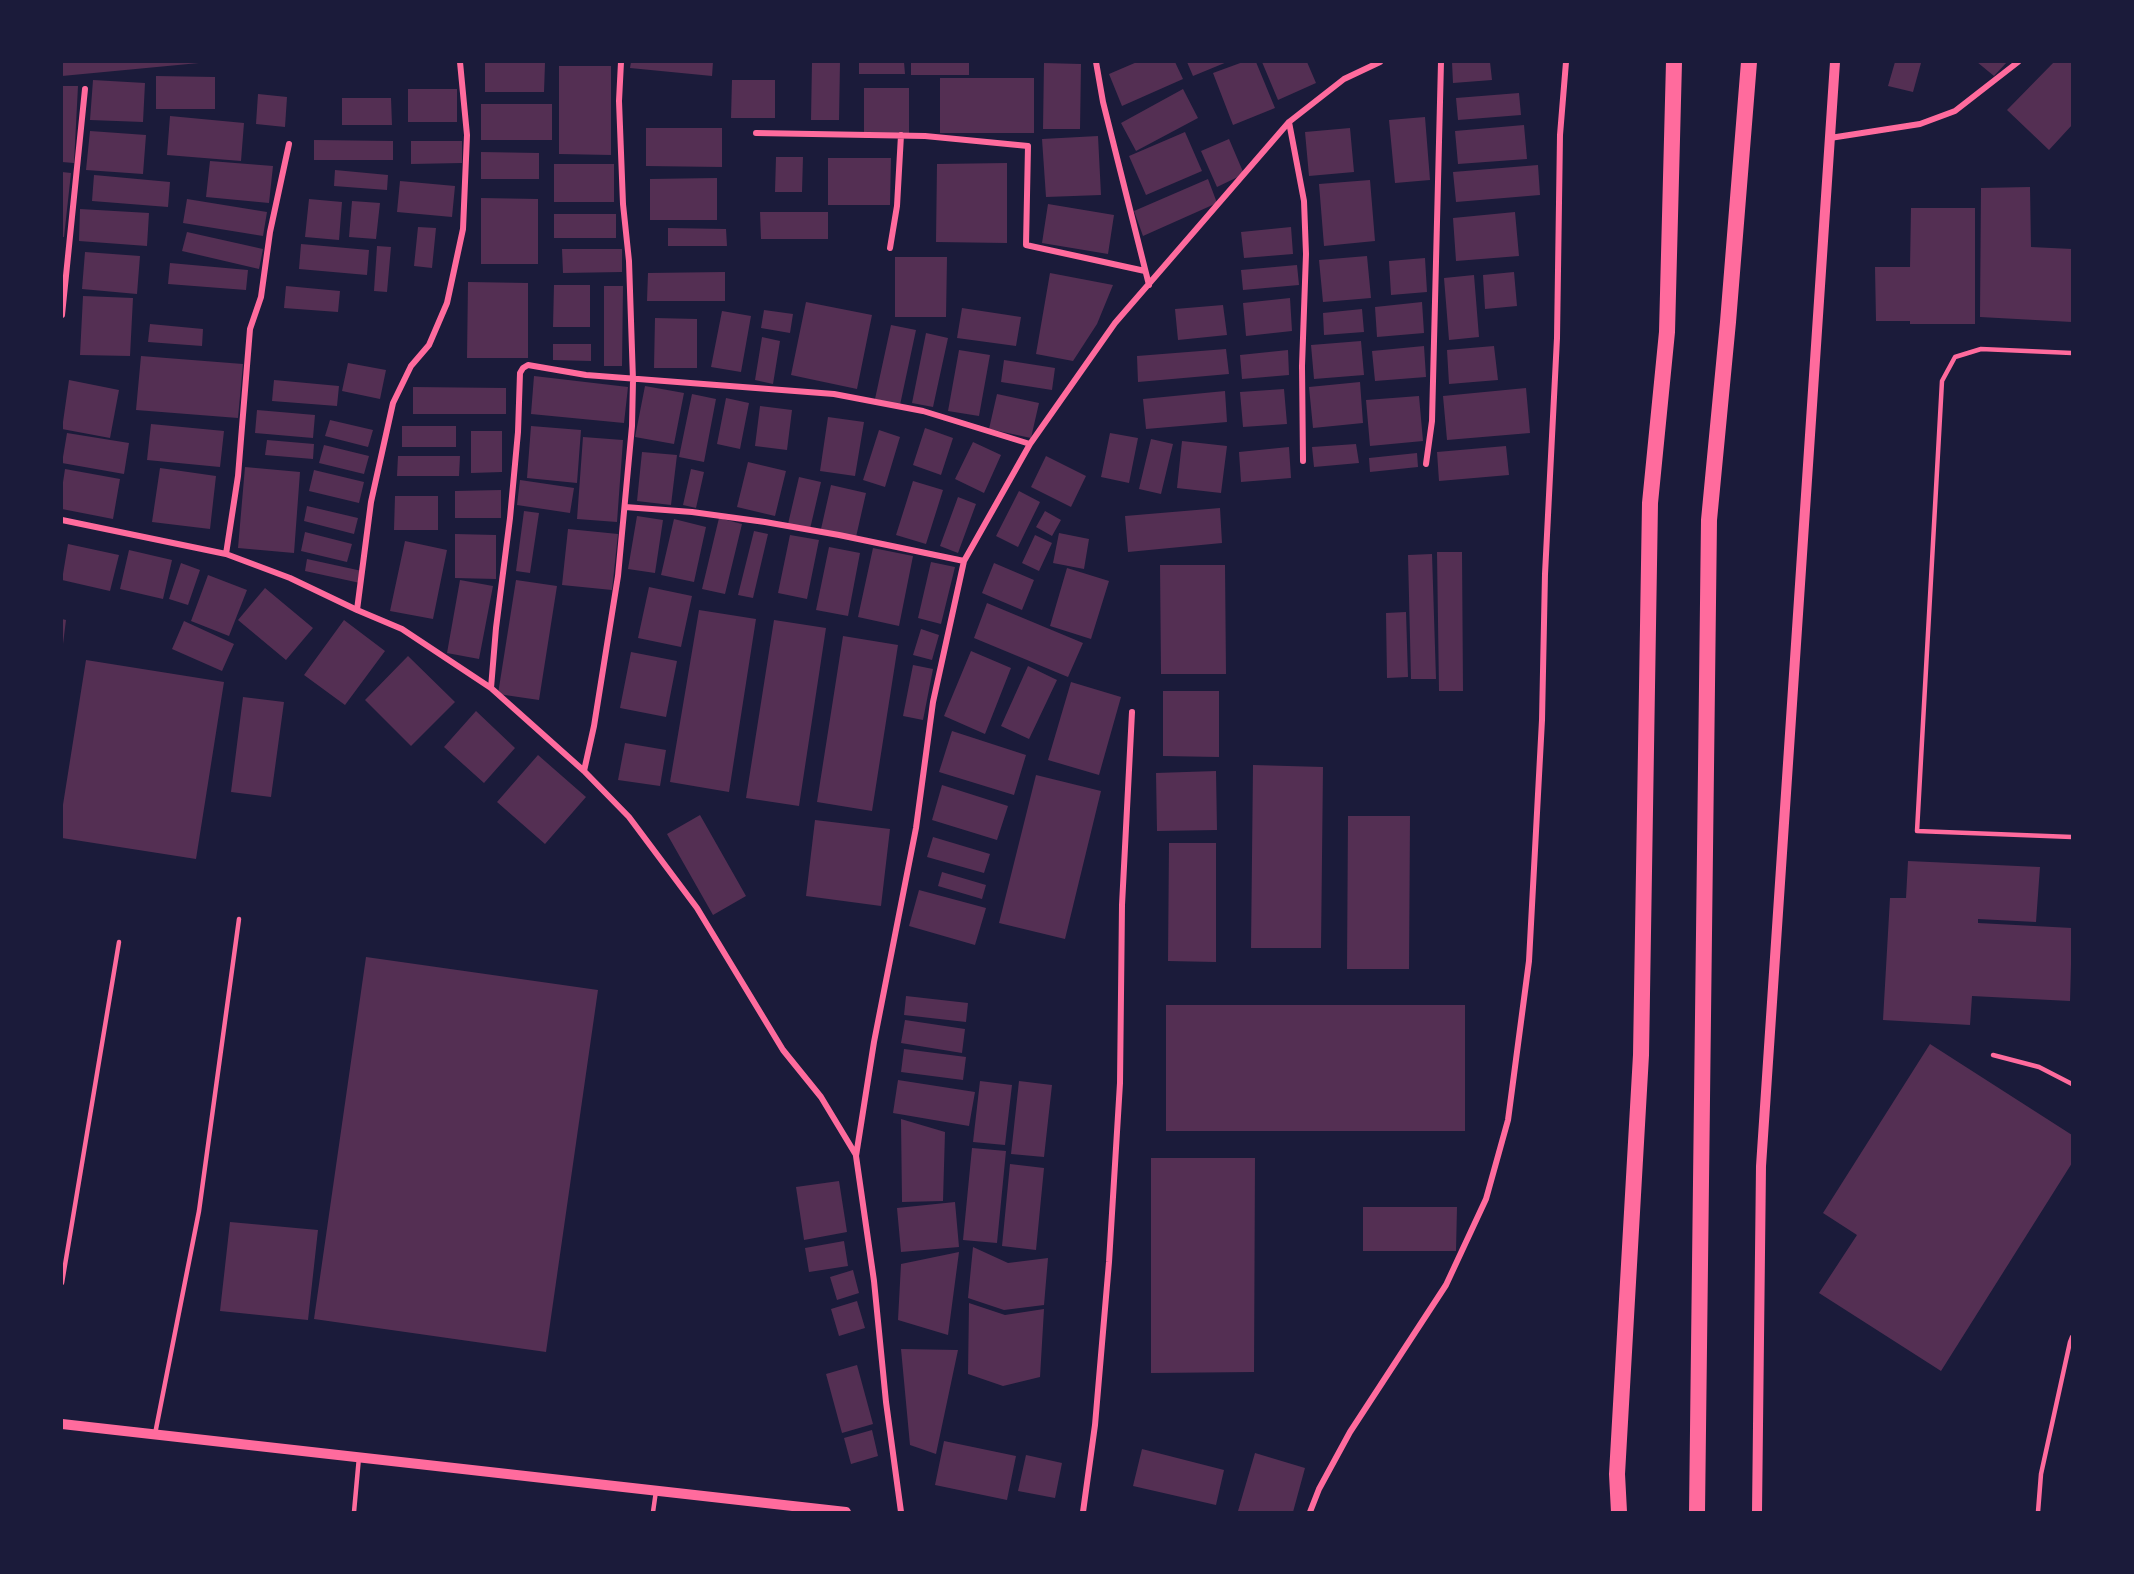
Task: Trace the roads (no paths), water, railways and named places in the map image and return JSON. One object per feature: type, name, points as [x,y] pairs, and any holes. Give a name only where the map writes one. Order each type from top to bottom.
[{"type":"highway","points":[[1619,1512],[1617,1474],[1641,1055],[1650,503],[1667,332],[1674,62]]},
{"type":"highway","points":[[1697,1512],[1709,520],[1749,62]]},
{"type":"street","points":[[357,610],[371,502],[393,403],[411,366],[429,345],[447,303],[463,229],[467,135],[460,62]]},
{"type":"street","points":[[584,771],[594,726],[618,576],[632,426],[633,380],[629,261],[622,193],[619,101],[621,62]]},
{"type":"street","points":[[1096,62],[1103,102],[1149,285]]},
{"type":"street","points":[[901,1512],[886,1402],[874,1281],[856,1156],[874,1042],[916,828],[933,702],[964,561],[1030,444],[1115,323],[1289,122],[1344,79],[1380,62]]},
{"type":"street","points":[[1426,464],[1432,421],[1441,62]]},
{"type":"street","points":[[1310,1512],[1319,1489],[1350,1432],[1446,1285],[1486,1199],[1508,1120],[1529,961],[1542,720],[1545,574],[1557,338],[1560,135],[1566,62]]},
{"type":"street","points":[[1757,1512],[1761,1166],[1835,62]]},
{"type":"street","points":[[1830,138],[1920,124],[1955,111],[2018,62]]},
{"type":"street","points":[[62,315],[85,90]]},
{"type":"street","points":[[1289,122],[1304,201],[1306,254],[1302,366],[1303,461]]},
{"type":"street","points":[[756,133],[901,135],[1028,146],[1026,246],[1145,271]]},
{"type":"street","points":[[890,248],[897,206],[901,135]]},
{"type":"street","points":[[226,554],[238,476],[250,329],[261,297],[270,232],[289,144]]},
{"type":"street","points":[[491,688],[518,432],[520,373],[522,368],[528,365],[633,380],[834,394],[923,411],[1030,444]]},
{"type":"street","points":[[625,507],[692,512],[765,522],[874,541],[964,561]]},
{"type":"street","points":[[62,520],[226,554],[290,578],[402,629],[491,688],[584,771],[629,817],[697,908],[783,1050],[821,1097],[856,1156]]},
{"type":"street","points":[[1083,1512],[1096,1413],[1116,1155],[1120,1083],[1122,905],[1132,712]]},
{"type":"street","points":[[62,1424],[846,1512]]},
{"type":"lane","points":[[2073,353],[1981,349],[1955,357],[1942,381],[1917,831],[2073,837]]},
{"type":"lane","points":[[155,1435],[199,1211],[239,919]]},
{"type":"lane","points":[[62,1283],[119,942]]},
{"type":"lane","points":[[1993,1054],[2039,1067],[2073,1084]]},
{"type":"lane","points":[[2038,1512],[2041,1474],[2073,1337]]},
{"type":"lane","points":[[354,1512],[359,1457]]},
{"type":"lane","points":[[652,1512],[656,1491]]}]
